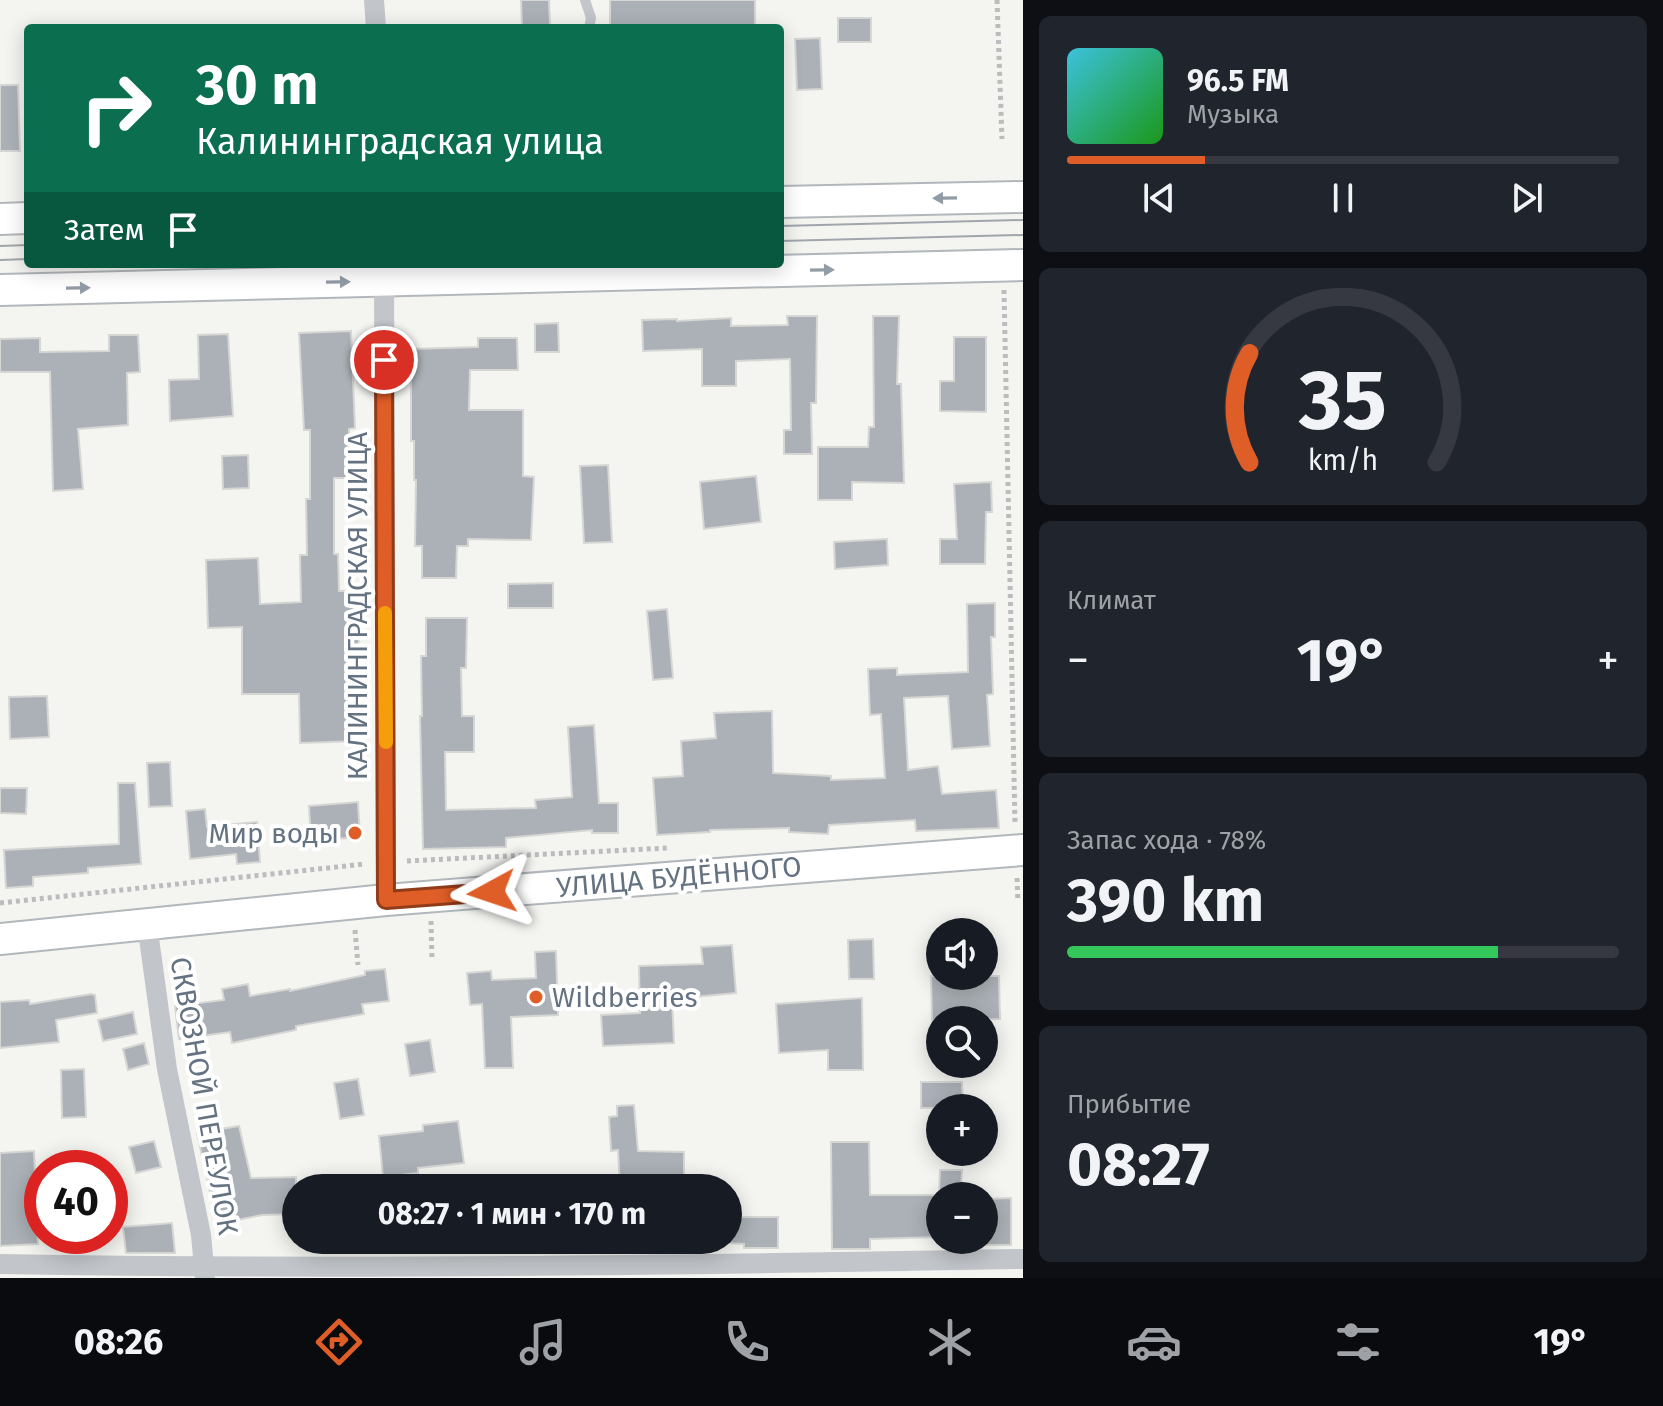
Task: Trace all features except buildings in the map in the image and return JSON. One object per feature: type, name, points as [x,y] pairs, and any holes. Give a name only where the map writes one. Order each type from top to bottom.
[{"type":"street","points":[[374,0],[376,24]]},
{"type":"street","points":[[784,202],[1023,197]]},
{"type":"street","points":[[0,219],[24,218]]},
{"type":"street","points":[[0,290],[383,272],[1013,275]]},
{"type":"street","name":"КАЛИНИНГРАДСКАЯ УЛИЦА","points":[[383,272],[386,900]]},
{"type":"street","name":"УЛИЦА БУДЁННОГО","points":[[0,939],[386,900],[1020,850]]},
{"type":"street","name":"СКВОЗНОЙ ПЕРЕУЛОК","points":[[147,924],[167,1069],[205,1273]]},
{"type":"street","points":[[0,1264],[205,1273],[567,1272],[1023,1259]]},
{"type":"lane","points":[[585,0],[590,24]]},
{"type":"path","points":[[997,0],[1002,139]]},
{"type":"path","points":[[1013,275],[1020,850],[1018,902]]},
{"type":"path","points":[[0,903],[386,862],[683,847]]},
{"type":"tram line","points":[[784,226],[1023,220]]},
{"type":"tram line","points":[[784,241],[1023,235]]},
{"type":"tram line","points":[[0,246],[24,245]]},
{"type":"tram line","points":[[0,260],[24,259]]},
{"type":"slow traffic","points":[[385,613],[386,742]]},
{"type":"place","name":"Мир воды","points":[[355,833]]},
{"type":"place","name":"Wildberries","points":[[536,997]]},
{"type":"route","points":[[384,360],[386,900],[492,892]]}]
